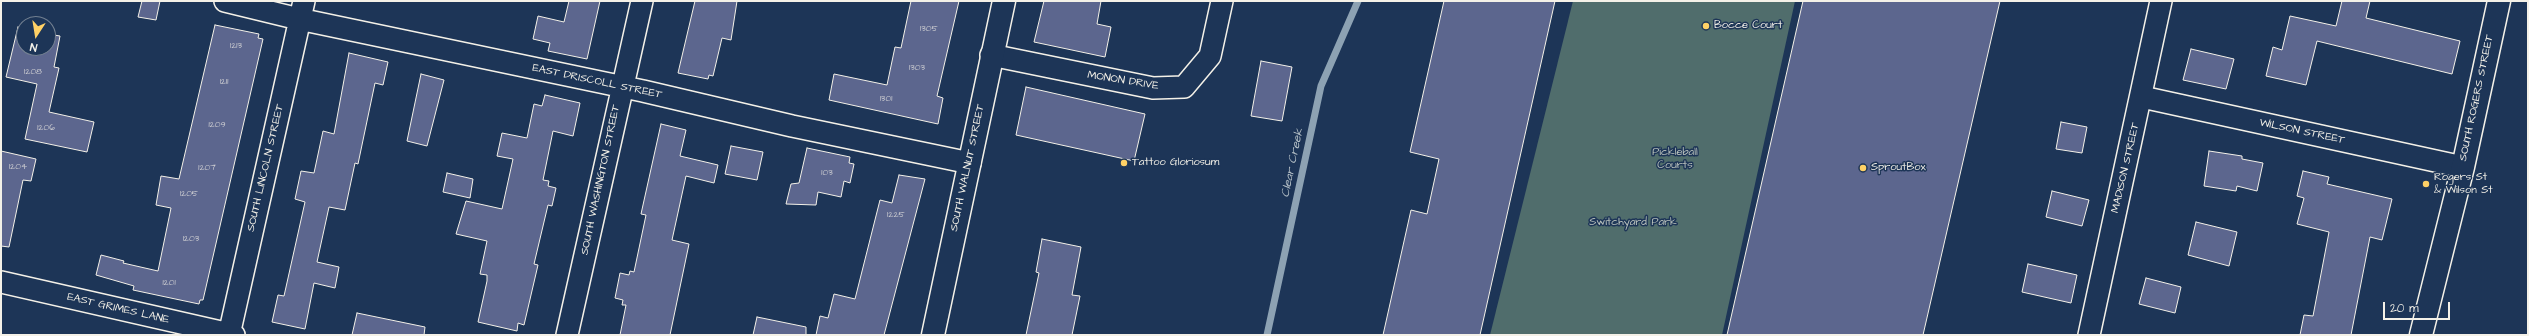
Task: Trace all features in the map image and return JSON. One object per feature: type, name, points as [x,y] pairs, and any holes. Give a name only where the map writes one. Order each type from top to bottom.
[{"type":"main road","name":"SOUTH WALNUT STREET","points":[[933,335],[970,163],[991,55],[1004,1]]},
{"type":"main road","name":"SOUTH ROGERS STREET","points":[[2421,335],[2463,167],[2499,1]]},
{"type":"street","name":"EAST DRISCOLL STREET","points":[[225,1],[301,10],[792,126],[970,163]]},
{"type":"street","name":"SOUTH WASHINGTON STREET","points":[[567,335],[621,86],[642,1]]},
{"type":"street","name":"MONON DRIVE","points":[[991,55],[1153,88],[1184,87],[1210,56],[1222,1]]},
{"type":"street","name":"MADISON STREET","points":[[2089,335],[2142,97],[2161,1]]},
{"type":"street","name":"SOUTH LINCOLN STREET","points":[[231,335],[301,10]]},
{"type":"street","name":"WILSON STREET","points":[[2142,97],[2463,167]]},
{"type":"street","name":"EAST GRIMES LANE","points":[[1,282],[231,335]]},
{"type":"green space","name":"Switchyard Park","points":[[1573,1],[1795,1],[1722,335],[1490,335]]},
{"type":"building","points":[[142,1],[160,1],[156,20],[138,17]]},
{"type":"building","points":[[569,1],[600,1],[587,59],[548,51],[550,43],[533,39],[538,16],[564,22]]},
{"type":"building","points":[[695,1],[737,1],[731,40],[722,38],[713,76],[709,75],[708,79],[678,73]]},
{"type":"building","points":[[911,1],[959,1],[937,96],[943,98],[938,124],[829,100],[834,74],[887,85],[895,47],[901,48]]},
{"type":"building","points":[[1044,1],[1101,1],[1097,24],[1111,27],[1105,57],[1034,42]]},
{"type":"building","points":[[1444,1],[1555,1],[1480,335],[1383,335],[1411,210],[1427,214],[1439,159],[1410,152]]},
{"type":"building","name":"SproutBox","points":[[1803,1],[2000,1],[1923,335],[1727,335]]},
{"type":"building","points":[[2342,1],[2370,1],[2366,18],[2460,41],[2452,74],[2317,41],[2306,85],[2266,76],[2273,47],[2282,50],[2290,16],[2336,26]]},
{"type":"building","points":[[215,25],[259,34],[258,38],[263,39],[203,300],[200,300],[199,304],[133,290],[134,286],[96,275],[101,255],[124,261],[123,263],[158,271],[171,208],[156,205],[161,176],[179,179]]},
{"type":"building","points":[[16,35],[16,56],[56,56],[56,35],[60,36],[54,67],[59,68],[49,112],[94,122],[87,152],[25,139],[37,84],[6,77]]},
{"type":"building","points":[[2191,49],[2234,59],[2226,89],[2183,80]]},
{"type":"building","points":[[349,53],[388,62],[383,85],[375,83],[358,164],[355,163],[345,210],[329,207],[317,262],[339,267],[335,288],[314,283],[305,329],[272,322],[278,295],[284,296],[305,202],[295,199],[301,171],[314,173],[323,131],[334,134]]},
{"type":"building","points":[[1261,61],[1292,67],[1282,121],[1251,116]]},
{"type":"building","points":[[421,74],[444,80],[427,146],[407,141]]},
{"type":"building","points":[[1026,87],[1145,114],[1134,161],[1016,135]]},
{"type":"building","points":[[545,95],[580,103],[573,136],[553,131],[543,180],[549,181],[548,186],[556,188],[552,206],[548,205],[534,264],[538,265],[524,325],[518,323],[517,331],[478,322],[487,281],[487,275],[480,274],[487,241],[456,234],[466,201],[502,209],[513,159],[497,156],[502,133],[527,138],[534,104],[542,106]]},
{"type":"building","points":[[2061,122],[2087,127],[2082,153],[2056,149]]},
{"type":"building","points":[[661,124],[686,130],[680,156],[718,165],[714,183],[686,176],[672,240],[689,244],[670,335],[620,335],[626,305],[622,305],[623,300],[615,298],[620,273],[629,275],[630,271],[634,272],[646,215],[641,214]]},
{"type":"building","points":[[731,146],[763,152],[757,180],[725,174]]},
{"type":"building","points":[[807,148],[850,157],[849,163],[854,164],[850,183],[844,181],[841,197],[818,192],[816,205],[786,204],[791,184],[799,183]]},
{"type":"building","points":[[1,151],[36,159],[31,181],[23,180],[9,247],[1,246]]},
{"type":"building","points":[[2209,151],[2242,156],[2242,159],[2263,163],[2257,191],[2237,186],[2236,191],[2204,186]]},
{"type":"building","points":[[2303,171],[2329,177],[2327,184],[2392,199],[2382,240],[2370,237],[2351,335],[2300,335],[2304,315],[2313,316],[2329,232],[2297,224],[2304,198],[2297,196]]},
{"type":"building","points":[[447,173],[473,179],[470,198],[443,192]]},
{"type":"building","points":[[899,175],[925,179],[884,335],[816,335],[820,316],[828,318],[834,294],[855,299],[880,200],[892,203]]},
{"type":"building","points":[[2052,191],[2089,200],[2082,226],[2046,217]]},
{"type":"building","points":[[2196,222],[2237,232],[2229,266],[2188,255]]},
{"type":"building","points":[[1042,239],[1081,247],[1072,295],[1080,296],[1072,335],[1026,335],[1039,273],[1036,272]]},
{"type":"building","points":[[2028,264],[2077,275],[2071,303],[2022,292]]},
{"type":"building","points":[[2146,278],[2181,287],[2175,313],[2139,304]]},
{"type":"building","points":[[357,313],[425,327],[424,335],[352,335]]},
{"type":"building","points":[[757,317],[806,327],[806,335],[753,335]]},
{"type":"waterway","name":"Clear Creek","points":[[1267,335],[1321,86],[1358,1]]},
{"type":"place","name":"Bocce Court","points":[[1706,26]]},
{"type":"place","name":"Tattoo Gloriosum","points":[[1124,163]]},
{"type":"place","name":"SproutBox","points":[[1863,168]]},
{"type":"place","name":"Rogers St & Wilson St","points":[[2426,184]]},
{"type":"park label","name":"Pickleball Courts","points":[[1675,159]]}]
